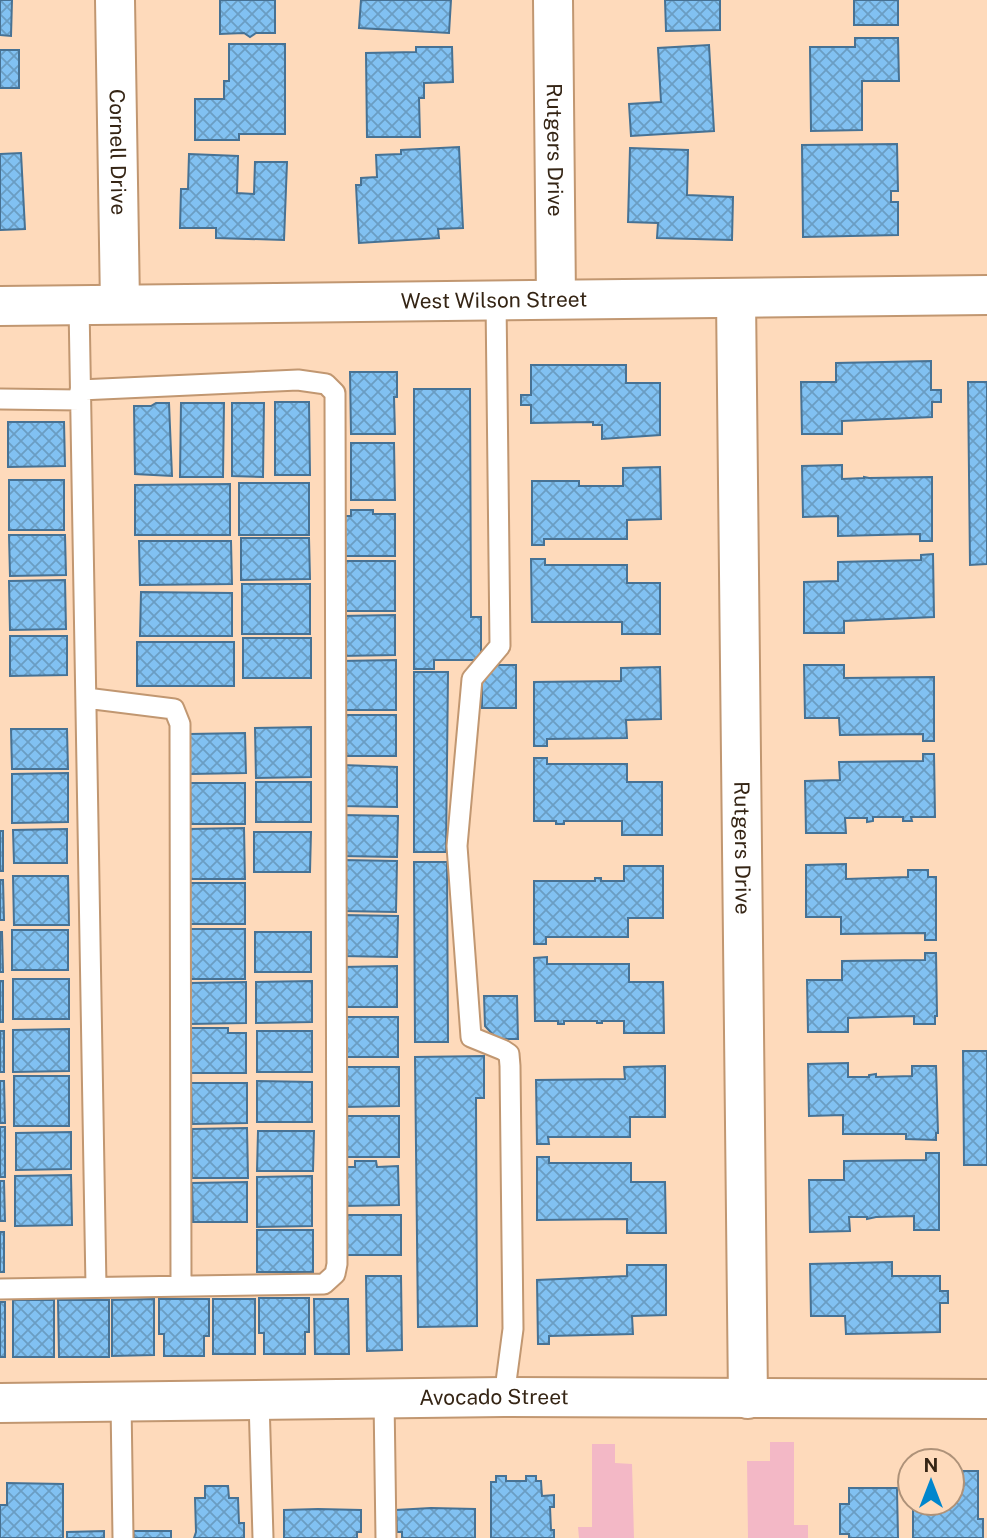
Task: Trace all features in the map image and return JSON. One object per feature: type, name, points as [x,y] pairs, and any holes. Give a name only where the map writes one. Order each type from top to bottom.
[{"type":"street","name":"Cornell Drive","points":[[115,0],[120,304]]},
{"type":"street","name":"Rutgers Drive","points":[[553,0],[555,299]]},
{"type":"street","name":"West Wilson Street","points":[[0,306],[987,295]]},
{"type":"street","name":"Rutgers Drive","points":[[736,298],[748,1399]]},
{"type":"street","name":"Avocado Street","points":[[0,1403],[504,1397],[987,1399]]},
{"type":"lane","points":[[496,300],[500,646],[472,679],[457,846],[471,1037],[509,1054],[513,1329],[504,1397]]},
{"type":"lane","points":[[79,305],[96,1287]]},
{"type":"lane","points":[[0,399],[298,380],[326,384],[335,393],[337,1264],[335,1275],[324,1284],[0,1289]]},
{"type":"lane","points":[[86,698],[174,709],[180,724],[181,1286]]},
{"type":"lane","points":[[384,1398],[386,1538]]},
{"type":"lane","points":[[259,1400],[263,1538]]},
{"type":"lane","points":[[121,1402],[124,1538]]},
{"type":"shaded area","points":[[770,1442],[794,1442],[794,1525],[808,1525],[808,1538],[748,1538],[747,1461],[770,1461]]},
{"type":"shaded area","points":[[592,1444],[615,1444],[615,1463],[632,1464],[634,1538],[579,1538],[578,1527],[592,1527]]},
{"type":"building","points":[[0,0],[12,0],[11,36],[0,35]]},
{"type":"building","points":[[220,0],[275,0],[275,33],[256,33],[250,37],[244,33],[220,34]]},
{"type":"building","points":[[361,0],[451,0],[449,33],[359,28]]},
{"type":"building","points":[[665,0],[720,0],[720,30],[666,31]]},
{"type":"building","points":[[854,0],[898,0],[898,25],[854,25]]},
{"type":"building","points":[[855,38],[898,38],[899,81],[862,81],[862,130],[811,131],[810,47],[855,47]]},
{"type":"building","points":[[229,44],[285,44],[285,134],[239,134],[239,140],[195,140],[195,99],[224,99],[224,81],[229,81]]},
{"type":"building","points":[[709,45],[714,131],[631,136],[629,104],[661,102],[658,48]]},
{"type":"building","points":[[416,47],[452,47],[453,82],[424,83],[424,98],[419,98],[420,137],[367,137],[366,53],[416,52]]},
{"type":"building","points":[[0,50],[19,50],[19,88],[0,88]]},
{"type":"building","points":[[897,144],[898,191],[891,191],[891,202],[898,202],[898,235],[803,237],[802,145]]},
{"type":"building","points":[[459,147],[463,228],[438,229],[439,238],[359,243],[356,185],[361,185],[361,178],[377,177],[376,155],[401,154],[401,150]]},
{"type":"building","points":[[630,148],[688,150],[687,195],[733,197],[732,240],[657,238],[658,223],[628,222]]},
{"type":"building","points":[[21,153],[25,229],[0,230],[0,154]]},
{"type":"building","points":[[189,154],[238,156],[237,193],[254,194],[255,162],[287,162],[284,240],[216,238],[216,228],[180,228],[181,189],[188,189]]},
{"type":"building","points":[[931,361],[931,390],[941,390],[941,402],[932,402],[932,417],[842,421],[842,434],[802,434],[801,382],[836,382],[836,363]]},
{"type":"building","points":[[531,365],[626,365],[626,383],[660,383],[660,435],[602,439],[602,425],[593,425],[593,422],[531,423],[531,405],[521,405],[521,395],[531,395]]},
{"type":"building","points":[[350,372],[397,372],[397,397],[394,397],[395,434],[351,434]]},
{"type":"building","points":[[968,382],[987,382],[987,564],[970,565]]},
{"type":"building","points":[[414,389],[470,389],[471,617],[481,617],[481,660],[434,660],[434,669],[414,669]]},
{"type":"building","points":[[275,402],[309,402],[310,475],[275,475]]},
{"type":"building","points":[[156,403],[169,403],[172,476],[135,474],[134,406],[151,406]]},
{"type":"building","points":[[181,403],[224,403],[223,477],[180,477]]},
{"type":"building","points":[[232,403],[264,403],[263,477],[232,476]]},
{"type":"building","points":[[8,422],[64,422],[65,466],[8,467]]},
{"type":"building","points":[[351,443],[394,443],[395,500],[351,500]]},
{"type":"building","points":[[842,465],[842,479],[932,477],[932,541],[920,541],[920,534],[838,536],[838,516],[803,517],[802,466]]},
{"type":"building","points":[[660,467],[661,519],[627,520],[627,539],[544,539],[544,545],[532,545],[532,481],[579,481],[579,486],[623,486],[623,468]]},
{"type":"building","points":[[9,480],[64,480],[64,530],[9,530]]},
{"type":"building","points":[[239,483],[309,483],[309,535],[239,535]]},
{"type":"building","points":[[230,484],[230,535],[135,535],[135,485]]},
{"type":"building","points":[[351,510],[395,514],[395,556],[339,556],[340,516],[351,516]]},
{"type":"building","points":[[9,535],[65,535],[66,575],[10,576]]},
{"type":"building","points":[[241,538],[309,538],[310,579],[241,580]]},
{"type":"building","points":[[139,541],[231,541],[232,584],[140,585]]},
{"type":"building","points":[[933,554],[934,617],[844,621],[844,633],[804,633],[804,582],[838,581],[838,562],[921,560],[921,555]]},
{"type":"building","points":[[531,559],[545,559],[545,565],[627,565],[627,583],[660,583],[660,634],[622,634],[622,622],[532,622]]},
{"type":"building","points":[[339,561],[395,561],[395,611],[339,611]]},
{"type":"building","points":[[65,580],[66,629],[10,630],[9,581]]},
{"type":"building","points":[[242,584],[310,584],[310,634],[242,634]]},
{"type":"building","points":[[141,592],[232,593],[232,636],[140,636]]},
{"type":"building","points":[[395,615],[395,655],[340,656],[340,616]]},
{"type":"building","points":[[10,636],[67,636],[67,675],[10,676]]},
{"type":"building","points":[[243,638],[311,638],[311,678],[243,678]]},
{"type":"building","points":[[137,642],[234,642],[234,686],[137,686]]},
{"type":"building","points":[[396,660],[396,710],[340,710],[340,661]]},
{"type":"building","points":[[494,665],[516,665],[516,708],[482,708],[482,679]]},
{"type":"building","points":[[804,665],[844,665],[844,678],[934,677],[934,741],[923,741],[923,734],[840,735],[839,718],[805,718]]},
{"type":"building","points":[[660,667],[661,719],[626,720],[627,738],[547,739],[547,746],[534,746],[534,682],[621,681],[621,668]]},
{"type":"building","points":[[414,672],[448,672],[446,852],[414,852]]},
{"type":"building","points":[[340,715],[396,715],[396,756],[340,756]]},
{"type":"building","points":[[311,727],[311,777],[256,778],[255,728]]},
{"type":"building","points":[[11,729],[67,729],[68,769],[12,769]]},
{"type":"building","points":[[245,733],[246,773],[190,774],[190,734]]},
{"type":"building","points":[[923,754],[934,754],[935,817],[911,817],[912,821],[903,821],[903,817],[873,817],[873,821],[867,822],[867,818],[845,818],[846,833],[806,833],[805,781],[840,780],[839,762],[923,761]]},
{"type":"building","points":[[534,758],[547,758],[547,764],[627,764],[627,782],[662,782],[662,835],[622,835],[622,821],[564,821],[564,824],[556,824],[556,821],[534,821]]},
{"type":"building","points":[[342,765],[397,767],[397,807],[341,806]]},
{"type":"building","points":[[68,773],[68,822],[12,823],[12,774]]},
{"type":"building","points":[[256,782],[311,782],[311,822],[256,822]]},
{"type":"building","points":[[190,783],[245,783],[245,824],[191,824]]},
{"type":"building","points":[[342,815],[398,816],[397,857],[342,856]]},
{"type":"building","points":[[244,828],[245,879],[189,879],[188,829]]},
{"type":"building","points":[[67,829],[67,863],[14,863],[13,830]]},
{"type":"building","points":[[0,831],[3,831],[3,871],[0,871]]},
{"type":"building","points":[[254,832],[311,832],[310,872],[254,872]]},
{"type":"building","points":[[342,860],[397,861],[396,912],[342,911]]},
{"type":"building","points":[[414,862],[447,862],[448,1042],[415,1042]]},
{"type":"building","points":[[846,864],[846,879],[908,877],[908,870],[928,870],[928,877],[936,877],[936,940],[925,940],[925,933],[841,934],[841,917],[806,917],[806,865]]},
{"type":"building","points":[[624,866],[663,866],[663,918],[628,918],[628,937],[546,937],[546,944],[534,944],[534,881],[595,881],[595,878],[601,878],[601,881],[624,881]]},
{"type":"building","points":[[13,876],[68,876],[69,925],[14,925]]},
{"type":"building","points":[[0,880],[3,880],[4,920],[0,920]]},
{"type":"building","points":[[190,883],[245,883],[245,924],[190,924]]},
{"type":"building","points":[[342,915],[398,916],[397,957],[342,956]]},
{"type":"building","points":[[189,929],[245,929],[245,979],[189,979]]},
{"type":"building","points":[[12,930],[68,930],[68,970],[12,970]]},
{"type":"building","points":[[2,932],[3,972],[0,972]]},
{"type":"building","points":[[255,932],[311,932],[311,972],[255,972]]},
{"type":"building","points":[[925,953],[936,953],[935,1024],[914,1024],[914,1016],[848,1018],[848,1032],[808,1032],[807,980],[842,980],[842,961],[925,960]]},
{"type":"building","points":[[547,957],[547,964],[629,964],[629,982],[663,982],[664,1033],[624,1033],[624,1021],[564,1021],[564,1024],[558,1024],[558,1021],[535,1021],[534,958]]},
{"type":"building","points":[[397,966],[397,1007],[342,1007],[341,967]]},
{"type":"building","points":[[13,979],[69,979],[69,1019],[13,1019]]},
{"type":"building","points":[[0,981],[3,981],[3,1022],[0,1022]]},
{"type":"building","points":[[312,981],[312,1022],[256,1023],[256,982]]},
{"type":"building","points":[[246,982],[246,1023],[190,1024],[190,983]]},
{"type":"building","points":[[484,996],[517,996],[518,1039],[497,1039],[485,1026]]},
{"type":"building","points":[[343,1017],[398,1017],[398,1057],[343,1057]]},
{"type":"building","points":[[191,1028],[228,1028],[228,1033],[246,1033],[246,1073],[191,1073]]},
{"type":"building","points":[[69,1029],[69,1071],[13,1072],[13,1030]]},
{"type":"building","points":[[0,1031],[4,1031],[4,1072],[0,1072]]},
{"type":"building","points":[[257,1031],[312,1031],[312,1072],[257,1072]]},
{"type":"building","points":[[963,1051],[987,1051],[987,1165],[964,1165]]},
{"type":"building","points":[[484,1056],[484,1098],[476,1098],[477,1326],[418,1327],[415,1057]]},
{"type":"building","points":[[848,1063],[848,1077],[869,1077],[876,1074],[876,1077],[912,1076],[912,1066],[936,1066],[936,1140],[906,1139],[906,1134],[843,1134],[843,1115],[809,1116],[808,1064]]},
{"type":"building","points":[[665,1066],[665,1117],[630,1117],[630,1137],[548,1137],[549,1144],[537,1144],[536,1080],[625,1079],[624,1067]]},
{"type":"building","points":[[343,1067],[399,1067],[399,1106],[343,1107]]},
{"type":"building","points":[[14,1076],[69,1076],[69,1126],[14,1126]]},
{"type":"building","points":[[0,1081],[4,1081],[5,1123],[0,1123]]},
{"type":"building","points":[[257,1081],[312,1082],[312,1122],[257,1122]]},
{"type":"building","points":[[191,1083],[247,1083],[247,1123],[192,1124]]},
{"type":"building","points":[[343,1116],[399,1116],[399,1157],[343,1157]]},
{"type":"building","points":[[0,1127],[5,1127],[5,1177],[0,1177]]},
{"type":"building","points":[[247,1128],[248,1178],[192,1178],[192,1129]]},
{"type":"building","points":[[258,1131],[314,1131],[313,1171],[257,1171]]},
{"type":"building","points":[[71,1132],[71,1169],[16,1170],[16,1133]]},
{"type":"building","points":[[926,1153],[939,1153],[939,1230],[914,1230],[914,1216],[867,1219],[849,1217],[850,1231],[810,1232],[809,1180],[844,1180],[844,1161],[926,1160]]},
{"type":"building","points":[[537,1157],[549,1157],[549,1163],[631,1163],[631,1182],[665,1182],[666,1233],[627,1233],[627,1219],[537,1220]]},
{"type":"building","points":[[355,1161],[376,1161],[377,1167],[398,1166],[399,1205],[343,1206],[343,1167],[355,1167]]},
{"type":"building","points":[[71,1175],[72,1225],[15,1226],[15,1176]]},
{"type":"building","points":[[312,1176],[312,1226],[257,1227],[257,1177]]},
{"type":"building","points":[[0,1181],[4,1181],[5,1221],[0,1221]]},
{"type":"building","points":[[247,1182],[247,1222],[193,1222],[192,1183]]},
{"type":"building","points":[[345,1215],[401,1215],[401,1255],[345,1255]]},
{"type":"building","points":[[257,1230],[313,1230],[313,1272],[257,1272]]},
{"type":"building","points":[[0,1232],[4,1232],[4,1272],[0,1272]]},
{"type":"building","points":[[892,1262],[892,1276],[940,1276],[940,1291],[948,1291],[948,1303],[940,1303],[940,1332],[846,1334],[845,1316],[811,1316],[810,1264]]},
{"type":"building","points":[[627,1265],[666,1265],[666,1315],[632,1316],[633,1334],[549,1336],[549,1344],[538,1344],[537,1280],[627,1276]]},
{"type":"building","points":[[366,1276],[401,1276],[402,1350],[367,1351]]},
{"type":"building","points":[[259,1298],[309,1298],[309,1332],[305,1332],[305,1354],[264,1354],[264,1333],[259,1333]]},
{"type":"building","points":[[154,1299],[154,1355],[112,1356],[112,1300]]},
{"type":"building","points":[[159,1299],[209,1299],[209,1336],[204,1336],[204,1356],[164,1356],[164,1334],[159,1334]]},
{"type":"building","points":[[213,1299],[255,1299],[255,1354],[213,1354]]},
{"type":"building","points":[[314,1299],[348,1299],[349,1354],[315,1354]]},
{"type":"building","points":[[13,1300],[54,1300],[54,1357],[13,1357]]},
{"type":"building","points":[[58,1300],[109,1300],[109,1357],[59,1357]]},
{"type":"building","points":[[0,1302],[5,1302],[5,1357],[0,1357]]},
{"type":"building","points":[[966,1471],[978,1471],[978,1519],[983,1519],[983,1538],[913,1538],[913,1517],[966,1517]]},
{"type":"building","points":[[496,1476],[506,1476],[506,1481],[526,1481],[526,1476],[536,1476],[536,1481],[541,1481],[542,1496],[554,1495],[554,1507],[550,1507],[554,1538],[491,1538],[491,1482],[496,1482]]},
{"type":"building","points":[[7,1483],[63,1484],[63,1538],[0,1538],[0,1505],[7,1505]]},
{"type":"building","points":[[205,1486],[228,1486],[229,1498],[238,1498],[239,1523],[244,1523],[244,1538],[194,1538],[195,1498],[205,1498]]},
{"type":"building","points":[[849,1488],[896,1488],[898,1538],[849,1538],[849,1534],[840,1534],[840,1504],[849,1504]]},
{"type":"building","points":[[475,1509],[475,1538],[402,1538],[402,1532],[397,1532],[396,1510]]},
{"type":"building","points":[[284,1510],[361,1510],[361,1532],[357,1532],[357,1538],[284,1538]]},
{"type":"building","points":[[104,1531],[104,1538],[67,1538],[67,1532]]},
{"type":"building","points":[[133,1531],[171,1531],[171,1538],[134,1538]]}]
